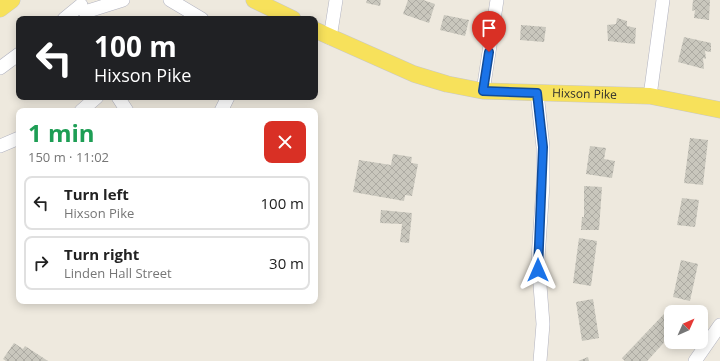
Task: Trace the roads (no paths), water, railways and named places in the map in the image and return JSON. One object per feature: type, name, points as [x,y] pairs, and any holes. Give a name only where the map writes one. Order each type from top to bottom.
[{"type":"main road","points":[[0,9],[12,0]]},
{"type":"main road","points":[[254,0],[269,14]]},
{"type":"main road","name":"Hixson Pike","points":[[318,32],[414,74],[447,84],[483,91],[650,96],[720,110]]},
{"type":"street","points":[[70,16],[83,9],[123,0]]},
{"type":"street","points":[[170,0],[197,16]]},
{"type":"street","points":[[330,38],[336,0]]},
{"type":"street","points":[[483,91],[497,0]]},
{"type":"street","points":[[650,96],[663,0]]},
{"type":"street","points":[[0,68],[16,56]]},
{"type":"street","points":[[537,93],[543,147],[543,185],[538,258],[543,324],[540,361]]},
{"type":"street","points":[[84,108],[94,100]]},
{"type":"street","points":[[0,146],[16,139]]},
{"type":"street","points":[[695,361],[720,325]]}]
